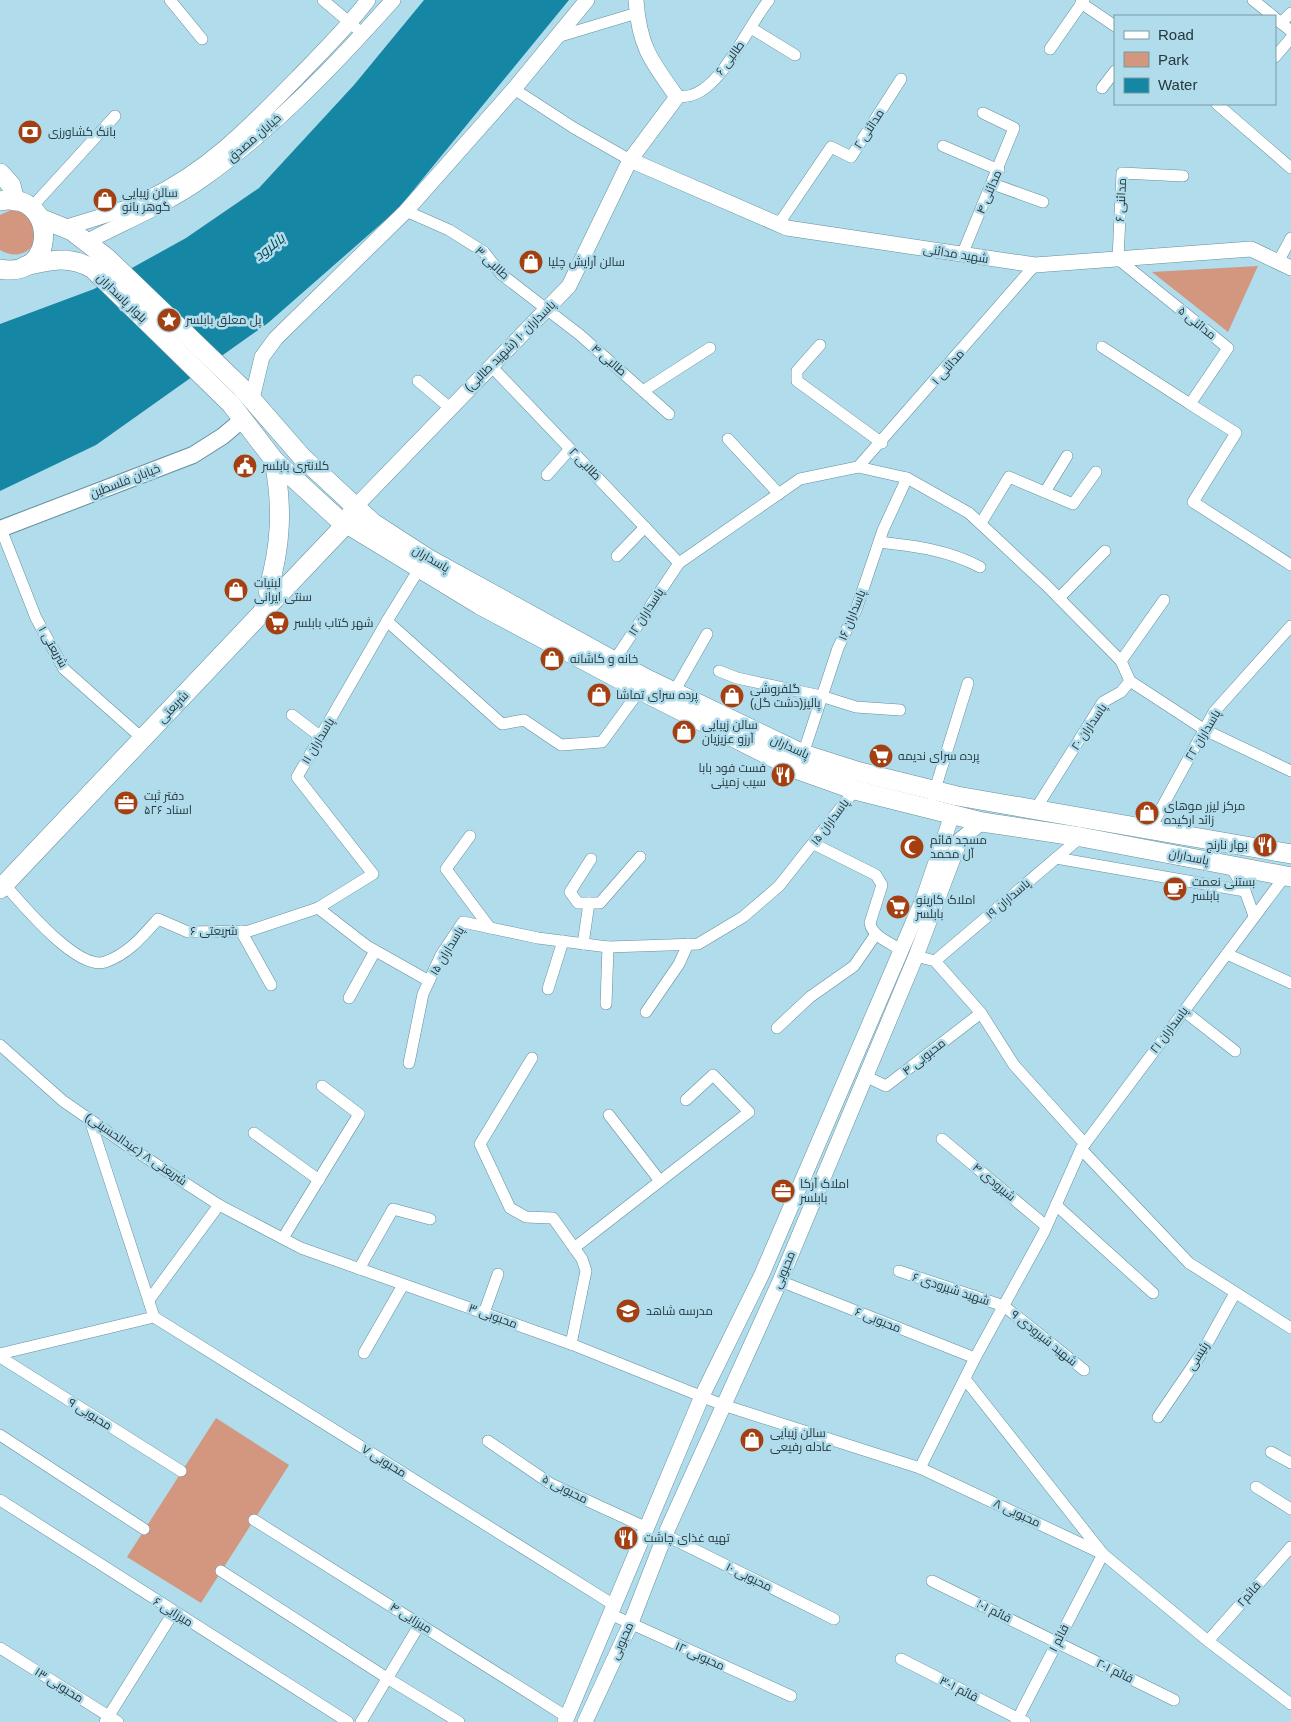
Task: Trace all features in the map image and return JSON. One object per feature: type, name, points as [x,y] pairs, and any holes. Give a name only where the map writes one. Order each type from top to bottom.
[{"type":"main road","points":[[0,173],[11,185],[21,207],[44,232],[42,247],[37,257],[26,266]]},
{"type":"main road","name":"بلوار پاسداران","points":[[21,207],[88,242],[100,264],[243,419]]},
{"type":"main road","name":"بلوار پاسداران","points":[[0,269],[11,270],[62,259],[84,264],[100,264],[246,393]]},
{"type":"main road","name":"پاسداران","points":[[246,393],[302,457],[355,507],[373,523],[427,558],[614,661],[803,754],[860,772],[957,796],[1149,831],[1291,854]]},
{"type":"main road","name":"پاسداران","points":[[243,419],[274,460],[341,521],[419,569],[528,631],[796,769],[855,790],[982,822],[1081,837],[1288,876]]},
{"type":"main road","name":"خیابان فلسطین","points":[[0,529],[193,455],[223,436],[243,419]]},
{"type":"main road","points":[[268,591],[277,559],[281,513],[274,460]]},
{"type":"main road","points":[[341,521],[355,507]]},
{"type":"main road","name":"شریعتی","points":[[139,736],[268,591],[341,521]]},
{"type":"main road","name":"شریعتی","points":[[2,883],[341,521]]},
{"type":"main road","points":[[952,815],[957,796]]},
{"type":"street","points":[[170,0],[202,39]]},
{"type":"street","points":[[323,0],[351,23],[362,35]]},
{"type":"street","name":"خیابان مصدق","points":[[64,228],[121,210],[147,199],[196,170],[239,138],[351,23],[368,0]]},
{"type":"street","name":"خیابان مصدق","points":[[88,242],[201,181],[247,146],[362,35],[393,0]]},
{"type":"street","points":[[246,393],[262,357],[276,338],[406,211],[514,89],[587,0]]},
{"type":"street","name":"طالبی ۶","points":[[677,97],[694,95],[713,81],[737,51],[769,0]]},
{"type":"street","points":[[1253,0],[1271,15]]},
{"type":"street","points":[[1050,49],[1083,2],[1114,25]]},
{"type":"street","points":[[557,37],[636,6],[638,28],[650,60],[677,97]]},
{"type":"street","points":[[1291,12],[1276,19],[1291,31]]},
{"type":"street","points":[[751,28],[794,56]]},
{"type":"street","points":[[1276,55],[1291,38]]},
{"type":"street","points":[[1102,88],[1114,72]]},
{"type":"street","name":"مدائنی ۲","points":[[778,224],[831,147],[851,157],[901,79]]},
{"type":"street","points":[[514,89],[574,128],[630,160]]},
{"type":"street","name":"پاسداران ۱۰ (شهید طالبی)","points":[[355,507],[569,286],[630,160],[677,97]]},
{"type":"street","points":[[1225,106],[1291,168]]},
{"type":"street","name":"مدائنی ۴","points":[[962,254],[999,170],[1014,128],[983,113]]},
{"type":"street","points":[[21,207],[115,116]]},
{"type":"street","points":[[943,146],[999,170]]},
{"type":"street","name":"شهید مدائنی","points":[[630,160],[787,228],[1035,266],[1251,249],[1284,265]]},
{"type":"street","name":"مدائنی ۶","points":[[1118,259],[1122,173],[1183,176]]},
{"type":"street","points":[[993,184],[1044,202]]},
{"type":"street","name":"طالبی ۳","points":[[406,211],[448,230],[484,252],[501,274],[546,310]]},
{"type":"street","points":[[1284,265],[1291,238]]},
{"type":"street","name":"مدائنی ۵","points":[[1118,259],[1228,348],[1190,404]]},
{"type":"street","name":"مدائنی ۱","points":[[858,467],[882,443],[1035,266]]},
{"type":"street","name":"طالبی ۴","points":[[546,310],[580,335],[669,414]]},
{"type":"street","points":[[820,344],[797,371],[797,381],[882,443]]},
{"type":"street","points":[[1102,346],[1236,433],[1193,502],[1291,564]]},
{"type":"street","points":[[643,391],[710,348]]},
{"type":"street","name":"طالبی ۲","points":[[491,366],[678,563]]},
{"type":"street","points":[[418,382],[450,408]]},
{"type":"street","points":[[728,439],[779,494]]},
{"type":"street","points":[[547,475],[570,449]]},
{"type":"street","points":[[1045,492],[1068,456]]},
{"type":"street","points":[[678,563],[800,479],[858,467],[907,478],[969,513],[1059,598],[1121,661],[1130,681],[1205,730],[1291,771]]},
{"type":"street","points":[[981,524],[1009,477],[1073,504],[1096,472]]},
{"type":"street","name":"پاسداران ۱۶","points":[[803,754],[838,648],[856,610],[879,542],[907,478]]},
{"type":"street","points":[[617,556],[645,528]]},
{"type":"street","name":"شریعتی ۱","points":[[0,529],[36,618],[64,669],[139,736]]},
{"type":"street","points":[[879,542],[918,546],[958,555],[980,567]]},
{"type":"street","points":[[1059,598],[1105,551]]},
{"type":"street","name":"پاسداران ۱۲","points":[[614,661],[678,563]]},
{"type":"street","name":"پاسداران ۱۱","points":[[318,908],[373,874],[297,777],[386,621],[419,569]]},
{"type":"street","points":[[1121,661],[1164,600]]},
{"type":"street","points":[[386,621],[502,724],[524,720],[561,745],[602,742],[640,690]]},
{"type":"street","name":"پاسداران ۲۲","points":[[1149,831],[1214,712],[1291,626]]},
{"type":"street","points":[[674,692],[707,634]]},
{"type":"street","points":[[719,671],[737,678],[821,696],[856,707],[900,710]]},
{"type":"street","name":"پاسداران ۲۰","points":[[1035,810],[1103,702],[1121,692],[1130,681]]},
{"type":"street","points":[[929,809],[968,683]]},
{"type":"street","points":[[292,715],[321,737]]},
{"type":"street","name":"پاسداران ۱۵","points":[[409,1063],[423,994],[442,955],[463,922],[563,941],[608,947],[698,944],[743,917],[779,886],[855,790]]},
{"type":"street","name":"محبوبی","points":[[566,1720],[702,1396],[762,1274],[924,896],[952,815]]},
{"type":"street","name":"محبوبی","points":[[585,1722],[630,1625],[665,1535],[780,1281],[916,956],[960,840],[982,822]]},
{"type":"street","points":[[470,836],[446,869],[490,928]]},
{"type":"street","name":"پاسداران ۱۹","points":[[936,961],[1081,837]]},
{"type":"street","points":[[814,844],[876,875],[882,885],[870,922],[871,928],[876,934],[900,949],[916,956],[936,961],[981,1013],[1014,1065],[1083,1147],[1189,1264],[1291,1328]]},
{"type":"street","points":[[591,859],[570,892],[578,903],[600,903],[640,857]]},
{"type":"street","points":[[1056,858],[1245,891]]},
{"type":"street","points":[[1230,865],[1245,891],[1254,916]]},
{"type":"street","name":"پاسداران ۲۱","points":[[920,1468],[975,1358],[1046,1226],[1083,1147],[1254,916],[1288,876]]},
{"type":"street","name":"شریعتی ۶","points":[[2,883],[51,934],[86,960],[103,963],[133,948],[158,919],[188,932],[249,931],[318,908]]},
{"type":"street","points":[[583,944],[589,903]]},
{"type":"street","points":[[318,908],[375,951],[429,981]]},
{"type":"street","points":[[241,931],[272,984]]},
{"type":"street","points":[[778,1028],[810,997],[854,966],[876,934]]},
{"type":"street","points":[[548,989],[563,941]]},
{"type":"street","points":[[646,1012],[679,964],[688,944]]},
{"type":"street","points":[[606,1004],[608,947]]},
{"type":"street","points":[[350,998],[375,951]]},
{"type":"street","points":[[1227,954],[1291,983]]},
{"type":"street","points":[[1184,1011],[1236,1050]]},
{"type":"street","name":"محبوبی ۴","points":[[866,1076],[886,1086],[981,1013]]},
{"type":"street","name":"شریعتی ۸ (عبدالحسینی)","points":[[0,1045],[63,1101],[89,1117],[128,1146],[219,1205],[283,1238]]},
{"type":"street","points":[[532,1058],[480,1144],[510,1208],[526,1217],[553,1218],[574,1248],[586,1271],[571,1344]]},
{"type":"street","points":[[574,1248],[749,1112],[713,1075],[686,1100]]},
{"type":"street","points":[[283,1238],[359,1114],[322,1086]]},
{"type":"street","points":[[609,1115],[660,1181]]},
{"type":"street","points":[[0,1356],[154,1317],[89,1117]]},
{"type":"street","points":[[254,1133],[319,1180]]},
{"type":"street","name":"شیرودی ۴","points":[[942,1138],[1046,1226]]},
{"type":"street","points":[[149,1300],[219,1205]]},
{"type":"street","points":[[1056,1205],[1153,1293]]},
{"type":"street","points":[[358,1269],[393,1209],[430,1219]]},
{"type":"street","name":"محبوبی ۳","points":[[283,1238],[301,1248],[571,1344],[702,1396]]},
{"type":"street","name":"شهید شیرودی ۶","points":[[899,1271],[1004,1306]]},
{"type":"street","points":[[484,1313],[498,1274]]},
{"type":"street","name":"محبوبی ۶","points":[[780,1281],[975,1358]]},
{"type":"street","points":[[364,1353],[403,1285]]},
{"type":"street","name":"رئیسی","points":[[1158,1418],[1203,1351],[1235,1292]]},
{"type":"street","name":"شهید شیرودی ۹","points":[[1004,1306],[1084,1370]]},
{"type":"street","name":"محبوبی ۷","points":[[154,1317],[612,1610]]},
{"type":"street","name":"محبوبی ۹","points":[[0,1356],[181,1471]]},
{"type":"street","points":[[965,1379],[1103,1554]]},
{"type":"street","name":"محبوبی ۸","points":[[702,1396],[724,1405],[920,1468],[1103,1554],[1208,1641],[1291,1704]]},
{"type":"street","points":[[0,1435],[144,1529]]},
{"type":"street","name":"محبوبی ۵","points":[[488,1441],[551,1484],[647,1528]]},
{"type":"street","points":[[1271,1452],[1291,1463]]},
{"type":"street","points":[[1256,1487],[1291,1510]]},
{"type":"street","name":"میرزایی ۶","points":[[0,1500],[173,1613],[348,1722]]},
{"type":"street","name":"میرزایی ۴","points":[[254,1520],[420,1624],[566,1720]]},
{"type":"street","name":"محبوبی ۱۰","points":[[665,1535],[834,1619]]},
{"type":"street","name":"قائم۲","points":[[1208,1641],[1291,1547]]},
{"type":"street","name":"قائم ۱","points":[[1019,1721],[1057,1642],[1103,1554]]},
{"type":"street","points":[[221,1571],[459,1722]]},
{"type":"street","name":"قائم ۱-۱","points":[[932,1581],[1057,1642]]},
{"type":"street","name":"محبوبی ۱۲","points":[[612,1610],[630,1625],[790,1696]]},
{"type":"street","points":[[110,1720],[173,1613]]},
{"type":"street","points":[[361,1722],[420,1624]]},
{"type":"street","name":"قائم ۱-۲","points":[[1057,1642],[1174,1700]]},
{"type":"street","name":"محبوبی ۱۳","points":[[0,1648],[110,1720]]},
{"type":"street","name":"قائم ۱-۳","points":[[901,1659],[1019,1721]]},
{"type":"green space","points":[[11,210],[26,213],[36,226],[33,246],[21,254],[9,254],[0,250],[0,215]]},
{"type":"green space","points":[[1258,266],[1228,332],[1152,272]]},
{"type":"green space","points":[[216,1418],[289,1465],[201,1603],[127,1557]]},
{"type":"water","name":"بابلرود","points":[[424,0],[569,0],[398,209],[268,323],[96,445],[0,491],[0,324],[94,289],[186,238],[259,188],[354,85]]},
{"type":"place","name":"بانک کشاورزی","points":[[30,132]]},
{"type":"place","name":"سالن زیبایی گوهر بانو","points":[[105,200]]},
{"type":"place","name":"سالن آرایش چلیا","points":[[531,262]]},
{"type":"place","name":"پل معلق بابلسر","points":[[169,320]]},
{"type":"place","name":"کلانتری بابلسر","points":[[245,466]]},
{"type":"place","name":"لبنیات سنتی ایرانی","points":[[236,590]]},
{"type":"place","name":"شهر کتاب بابلسر","points":[[277,623]]},
{"type":"place","name":"خانه و کاشانه","points":[[552,659]]},
{"type":"place","name":"پرده سرای تماشا","points":[[599,695]]},
{"type":"place","name":"گلفروشی پالیز(دشت گل)","points":[[732,696]]},
{"type":"place","name":"سالن زیبایی آرزو عزیزیان","points":[[684,732]]},
{"type":"place","name":"پرده سرای ندیمه","points":[[881,756]]},
{"type":"place","name":"فست فود بابا سیب زمینی","points":[[783,775]]},
{"type":"place","name":"دفتر ثبت اسناد ۵۲۶","points":[[126,803]]},
{"type":"place","name":"مرکز لیزر موهای زائد ارکیده","points":[[1147,813]]},
{"type":"place","name":"بهار نارنج","points":[[1265,845]]},
{"type":"place","name":"مسجد قائم آل محمد","points":[[912,847]]},
{"type":"place","name":"بستنی نعمت بابلسر","points":[[1175,889]]},
{"type":"place","name":"املاک کارینو بابلسر","points":[[898,907]]},
{"type":"place","name":"املاک آرکا بابلسر","points":[[783,1191]]},
{"type":"place","name":"مدرسه شاهد","points":[[628,1311]]},
{"type":"place","name":"سالن زیبایی عادله رفیعی","points":[[752,1440]]},
{"type":"place","name":"تهیه غذای چاشت","points":[[626,1538]]}]
